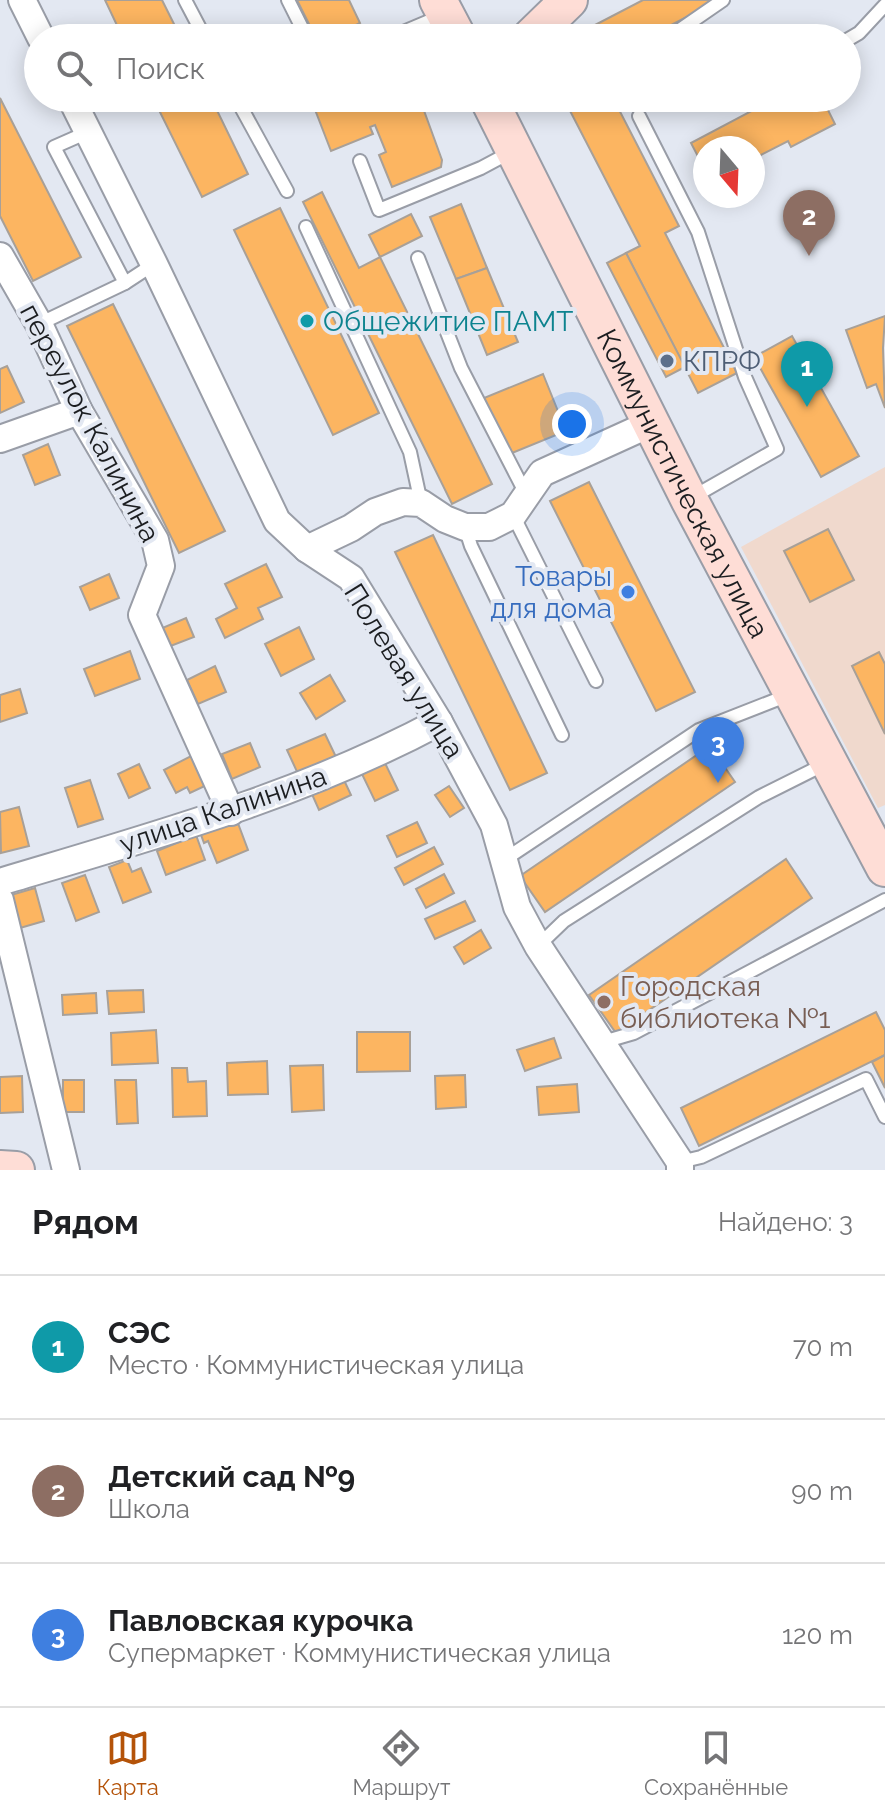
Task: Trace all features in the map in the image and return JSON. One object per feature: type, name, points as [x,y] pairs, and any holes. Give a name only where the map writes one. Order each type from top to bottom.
[{"type":"main road","points":[[544,24],[569,0]]},
{"type":"main road","name":"Коммунистическая улица","points":[[495,112],[689,499],[885,868]]},
{"type":"main road","points":[[0,1169],[16,1170]]},
{"type":"street","points":[[22,0],[34,24]]},
{"type":"street","name":"Полевая улица","points":[[78,112],[277,521],[307,549],[351,578],[439,722],[494,825],[517,907],[538,946],[603,1042],[680,1166]]},
{"type":"street","name":"переулок Калинина","points":[[0,256],[39,324],[79,411],[155,540],[161,566],[142,615],[231,812]]},
{"type":"street","points":[[0,439],[79,411]]},
{"type":"street","points":[[307,549],[351,528],[375,512],[403,502],[421,503],[445,519],[465,527],[489,527],[520,506],[542,473],[652,423]]},
{"type":"street","name":"улица Калинина","points":[[0,882],[231,812],[369,758],[439,722]]},
{"type":"street","points":[[0,900],[66,1170]]},
{"type":"lane","points":[[185,0],[198,24]]},
{"type":"lane","points":[[288,0],[300,24]]},
{"type":"lane","points":[[688,24],[723,0]]},
{"type":"lane","points":[[861,31],[885,5]]},
{"type":"lane","points":[[244,112],[287,191]]},
{"type":"lane","points":[[639,116],[698,232],[745,377],[777,449],[689,499]]},
{"type":"lane","points":[[88,132],[54,147],[125,283]]},
{"type":"lane","points":[[360,161],[379,210],[481,168],[514,150]]},
{"type":"lane","points":[[306,227],[410,452],[421,503]]},
{"type":"lane","points":[[418,258],[461,368],[596,681]]},
{"type":"lane","points":[[39,324],[125,283],[154,264]]},
{"type":"lane","points":[[465,527],[471,546],[562,735]]},
{"type":"lane","points":[[504,860],[699,730],[792,693]]},
{"type":"lane","points":[[538,946],[564,921],[759,797],[827,762]]},
{"type":"lane","points":[[603,1042],[634,1033],[885,900]]},
{"type":"lane","points":[[680,1166],[866,1079],[885,1117]]},
{"type":"shaded area","points":[[885,467],[885,805],[878,808],[741,547]]},
{"type":"building","points":[[105,0],[162,0],[174,24],[116,24]]},
{"type":"building","points":[[297,0],[349,0],[360,23],[358,24],[309,24]]},
{"type":"building","points":[[643,0],[710,0],[712,4],[673,24],[597,24]]},
{"type":"building","points":[[0,98],[81,257],[33,281],[0,216]]},
{"type":"building","points":[[160,112],[218,112],[248,174],[202,197]]},
{"type":"building","points":[[316,112],[424,112],[442,160],[441,167],[392,187],[379,155],[386,152],[375,125],[370,127],[373,134],[331,151]]},
{"type":"building","points":[[571,112],[620,112],[679,226],[665,233],[737,373],[698,393],[626,253],[640,246]]},
{"type":"building","points":[[750,112],[829,112],[835,124],[791,147],[788,141],[765,153],[765,136],[704,136]]},
{"type":"building","points":[[322,192],[359,268],[380,257],[492,484],[452,504],[303,202]]},
{"type":"building","points":[[461,204],[487,268],[456,279],[430,217]]},
{"type":"building","name":"Общежитие ПАМТ","points":[[280,208],[379,413],[333,435],[234,230]]},
{"type":"building","points":[[411,214],[422,236],[380,257],[369,235]]},
{"type":"building","points":[[626,253],[685,367],[666,377],[607,263]]},
{"type":"building","points":[[487,268],[518,342],[487,355],[456,279]]},
{"type":"building","points":[[113,304],[225,531],[179,553],[67,326]]},
{"type":"building","points":[[885,316],[885,408],[876,384],[867,388],[846,330]]},
{"type":"building","points":[[792,336],[859,456],[821,477],[754,357]]},
{"type":"building","points":[[7,366],[24,402],[0,413],[0,369]]},
{"type":"building","points":[[543,374],[566,431],[507,455],[484,398]]},
{"type":"building","points":[[48,444],[60,475],[35,485],[23,455]]},
{"type":"building","points":[[589,482],[695,692],[656,711],[550,501]]},
{"type":"building","points":[[828,529],[854,580],[810,602],[784,551]]},
{"type":"building","points":[[433,535],[547,773],[510,790],[395,552]]},
{"type":"building","points":[[266,564],[282,597],[258,608],[263,619],[225,638],[216,619],[237,608],[225,584]]},
{"type":"building","points":[[109,574],[119,598],[90,610],[80,587]]},
{"type":"building","points":[[186,618],[194,637],[168,647],[160,629]]},
{"type":"building","points":[[299,627],[314,659],[281,676],[265,644]]},
{"type":"building","points":[[130,651],[140,679],[95,696],[84,669]]},
{"type":"building","points":[[879,652],[885,664],[885,734],[852,666]]},
{"type":"building","points":[[215,666],[226,692],[198,704],[187,680]]},
{"type":"building","points":[[330,675],[345,701],[316,719],[300,693]]},
{"type":"building","points":[[20,689],[27,713],[0,722],[0,695]]},
{"type":"building","points":[[325,734],[337,759],[299,776],[287,750]]},
{"type":"building","points":[[250,743],[260,767],[232,779],[222,754]]},
{"type":"building","points":[[710,746],[735,782],[545,912],[520,876]]},
{"type":"building","points":[[193,755],[209,784],[190,793],[187,787],[176,793],[164,770]]},
{"type":"building","points":[[384,761],[398,790],[375,801],[361,772]]},
{"type":"building","points":[[139,764],[150,788],[129,798],[118,774]]},
{"type":"building","points":[[343,778],[351,795],[319,810],[311,792]]},
{"type":"building","points":[[90,780],[103,819],[78,827],[65,788]]},
{"type":"building","points":[[449,786],[464,808],[450,817],[435,795]]},
{"type":"building","points":[[19,807],[29,846],[1,853],[0,812]]},
{"type":"building","points":[[236,818],[248,850],[217,863],[208,841],[204,843],[200,832]]},
{"type":"building","points":[[417,822],[427,843],[397,857],[387,836]]},
{"type":"building","points":[[196,835],[205,860],[166,875],[157,851]]},
{"type":"building","points":[[434,847],[443,864],[404,885],[395,868]]},
{"type":"building","points":[[786,859],[812,898],[616,1033],[589,995]]},
{"type":"building","points":[[127,860],[132,872],[141,868],[151,892],[123,903],[109,867]]},
{"type":"building","points":[[444,874],[454,893],[426,908],[416,889]]},
{"type":"building","points":[[85,875],[99,912],[76,921],[62,883]]},
{"type":"building","points":[[35,888],[44,921],[20,928],[11,895]]},
{"type":"building","points":[[465,901],[475,921],[435,939],[425,919]]},
{"type":"building","points":[[481,930],[491,948],[464,964],[454,947]]},
{"type":"building","points":[[143,990],[144,1012],[109,1014],[107,991]]},
{"type":"building","points":[[96,993],[97,1013],[63,1015],[62,995]]},
{"type":"building","points":[[876,1012],[885,1030],[885,1055],[699,1146],[681,1108]]},
{"type":"building","points":[[156,1030],[158,1063],[112,1065],[111,1033]]},
{"type":"building","points":[[357,1032],[410,1032],[410,1071],[357,1072]]},
{"type":"building","points":[[554,1038],[561,1058],[525,1071],[517,1050]]},
{"type":"building","points":[[885,1055],[885,1088],[872,1062]]},
{"type":"building","points":[[267,1061],[268,1094],[228,1095],[227,1063]]},
{"type":"building","points":[[323,1065],[324,1110],[292,1112],[290,1066]]},
{"type":"building","points":[[172,1068],[187,1068],[188,1082],[206,1081],[207,1116],[173,1117]]},
{"type":"building","points":[[465,1075],[466,1107],[436,1109],[435,1076]]},
{"type":"building","points":[[22,1076],[23,1112],[0,1113],[0,1077]]},
{"type":"building","points":[[63,1080],[84,1080],[84,1112],[63,1112]]},
{"type":"building","points":[[115,1080],[136,1080],[138,1123],[117,1124]]},
{"type":"building","points":[[577,1084],[579,1112],[539,1115],[537,1087]]},
{"type":"place","name":"Детский сад №9","points":[[809,256]]},
{"type":"place","name":"Общежитие ПАМТ","points":[[307,321]]},
{"type":"place","name":"КПРФ","points":[[667,361]]},
{"type":"place","name":"СЭС","points":[[807,407]]},
{"type":"place","name":"Товары для дома","points":[[628,592]]},
{"type":"place","name":"Павловская курочка","points":[[718,783]]},
{"type":"place","name":"Городская библиотека №1","points":[[604,1002]]}]
